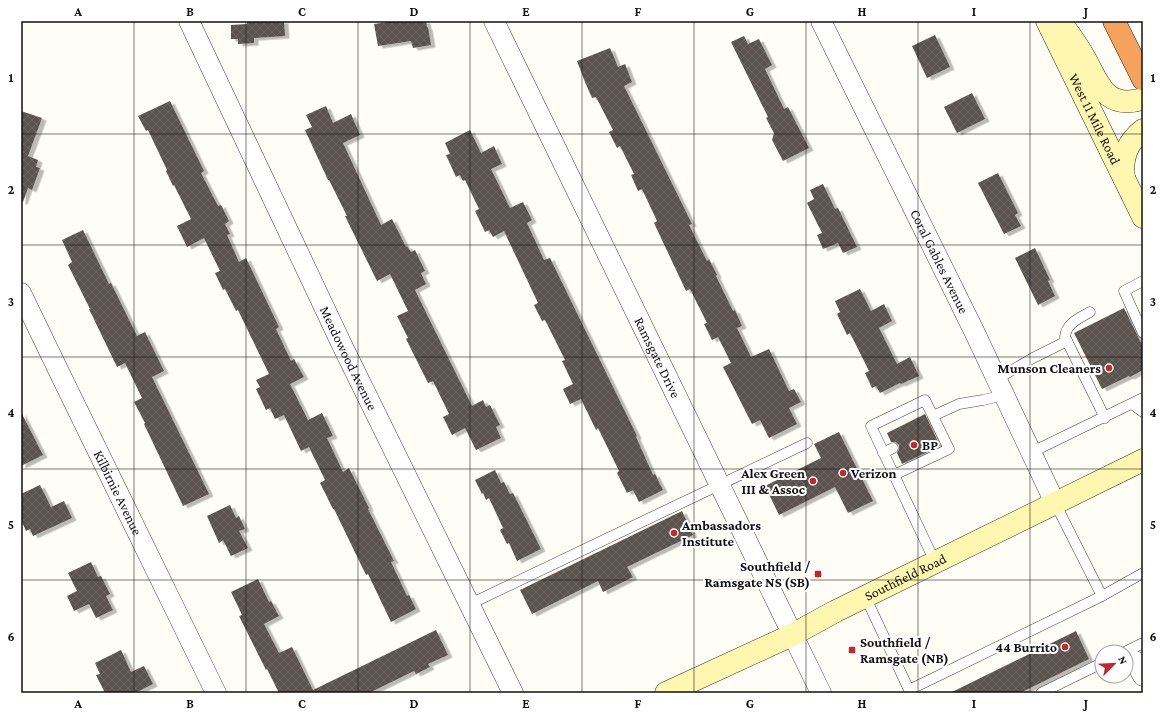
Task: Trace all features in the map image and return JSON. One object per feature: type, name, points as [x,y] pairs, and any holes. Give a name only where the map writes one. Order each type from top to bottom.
[{"type":"highway","points":[[1114,21],[1143,79]]},
{"type":"main road","name":"West 11 Mile Road","points":[[1047,21],[1143,217]]},
{"type":"main road","points":[[1060,21],[1083,55],[1101,88],[1112,98],[1119,101],[1134,101],[1143,98]]},
{"type":"main road","points":[[1124,178],[1123,169],[1125,155],[1131,143],[1140,133]]},
{"type":"main road","name":"Southfield Road","points":[[666,693],[792,635],[865,596],[1143,460]]},
{"type":"street","name":"Meadowood Avenue","points":[[189,21],[342,345],[513,693]]},
{"type":"street","name":"Ramsgate Drive","points":[[494,21],[821,693]]},
{"type":"street","name":"Coral Gables Avenue","points":[[821,21],[1032,452],[1055,503]]},
{"type":"street","name":"Kilbirnie Avenue","points":[[21,293],[216,693]]},
{"type":"lane","points":[[1143,281],[1124,291],[1143,333]]},
{"type":"lane","points":[[1090,312],[1070,325],[1065,332],[1065,337],[1105,418]]},
{"type":"lane","points":[[933,416],[959,404],[982,400],[1000,387],[1033,358],[1067,341]]},
{"type":"lane","points":[[1032,452],[1105,418],[1143,398]]},
{"type":"lane","points":[[894,475],[949,449],[936,428],[933,416],[925,400],[871,426],[883,452],[935,562]]},
{"type":"lane","points":[[1132,404],[1143,412]]},
{"type":"lane","points":[[470,604],[807,443]]},
{"type":"lane","points":[[883,452],[893,448]]},
{"type":"lane","points":[[1055,503],[1102,596]]},
{"type":"lane","points":[[865,596],[909,690],[1102,596],[1143,572]]},
{"type":"lane","points":[[1041,693],[1094,667]]},
{"type":"building","points":[[247,21],[284,21],[285,36],[254,38],[254,43],[238,44],[238,39],[231,39],[231,25],[247,24]]},
{"type":"building","points":[[396,21],[426,21],[431,45],[413,48],[411,41],[378,46],[374,24]]},
{"type":"building","points":[[935,35],[950,67],[927,78],[912,46]]},
{"type":"building","points":[[744,36],[748,44],[759,39],[772,65],[765,69],[784,109],[788,107],[809,148],[783,161],[772,140],[774,133],[766,118],[768,117],[731,42]]},
{"type":"building","points":[[610,48],[618,67],[625,64],[632,82],[624,86],[692,224],[689,225],[707,261],[709,259],[733,311],[735,310],[742,326],[737,328],[751,357],[769,349],[789,391],[794,389],[801,402],[789,408],[797,424],[769,438],[760,420],[752,424],[723,367],[731,363],[718,337],[712,340],[704,324],[707,323],[690,289],[686,291],[654,223],[657,221],[642,189],[638,191],[631,175],[634,174],[620,146],[617,148],[609,132],[613,130],[596,97],[592,98],[585,82],[577,61]]},
{"type":"building","points":[[972,93],[985,119],[957,133],[944,107]]},
{"type":"building","points":[[170,101],[204,171],[201,173],[218,206],[221,205],[229,221],[225,224],[230,234],[227,235],[239,262],[246,258],[279,327],[276,329],[291,361],[294,359],[304,377],[290,384],[308,420],[322,413],[333,436],[327,438],[343,472],[349,468],[394,561],[391,562],[407,596],[409,595],[416,609],[391,622],[368,574],[366,575],[320,483],[325,480],[309,447],[301,451],[284,415],[275,419],[270,408],[266,410],[256,389],[260,387],[256,380],[269,374],[238,310],[236,311],[225,289],[223,290],[215,273],[220,271],[204,238],[187,247],[177,226],[191,219],[174,185],[173,186],[148,130],[146,131],[138,116]]},
{"type":"building","points":[[326,106],[333,123],[351,114],[360,135],[343,143],[381,225],[392,219],[406,247],[407,246],[411,252],[415,250],[425,271],[421,273],[426,284],[415,290],[472,406],[483,400],[486,407],[490,405],[500,425],[496,427],[501,438],[476,450],[465,428],[452,435],[443,417],[449,414],[433,381],[428,383],[406,339],[408,338],[397,316],[408,311],[390,274],[377,281],[305,130],[312,127],[306,115]]},
{"type":"building","points":[[21,111],[42,118],[28,156],[38,160],[36,167],[40,168],[32,190],[28,188],[23,202],[21,202]]},
{"type":"building","points":[[470,130],[481,153],[494,146],[502,164],[491,169],[510,208],[523,202],[532,220],[527,223],[544,260],[550,258],[637,436],[636,437],[653,475],[655,474],[663,490],[639,502],[633,490],[627,493],[617,473],[619,471],[598,428],[596,430],[581,399],[570,404],[563,389],[573,384],[562,361],[565,360],[545,320],[542,321],[534,305],[538,303],[504,231],[493,237],[489,230],[485,232],[475,211],[479,209],[465,180],[463,181],[460,175],[456,177],[446,155],[450,154],[445,143]]},
{"type":"building","points":[[998,173],[1018,213],[1015,215],[1021,226],[1004,234],[978,183]]},
{"type":"building","points":[[823,184],[835,209],[838,208],[857,247],[843,253],[838,243],[823,249],[817,235],[822,233],[807,203],[814,199],[810,190]]},
{"type":"building","points":[[83,230],[109,284],[111,283],[137,336],[145,332],[164,371],[152,377],[209,494],[183,506],[134,402],[142,398],[125,363],[117,367],[68,265],[72,262],[62,240]]},
{"type":"building","points":[[1035,248],[1050,280],[1048,281],[1055,296],[1038,305],[1015,258]]},
{"type":"building","points":[[860,289],[871,311],[884,304],[892,321],[879,328],[897,364],[910,357],[919,376],[880,393],[876,386],[872,388],[865,373],[869,371],[850,333],[847,335],[837,314],[840,312],[835,301]]},
{"type":"building","points":[[1124,308],[1143,347],[1143,370],[1102,389],[1074,333]]},
{"type":"building","points":[[21,412],[43,455],[21,466]]},
{"type":"building","points":[[925,414],[940,446],[902,464],[897,453],[899,445],[896,442],[891,442],[887,433]]},
{"type":"building","points":[[839,432],[873,501],[848,513],[835,487],[779,515],[765,486],[821,458],[814,444]]},
{"type":"building","points":[[495,470],[501,483],[504,482],[510,494],[513,493],[541,549],[517,561],[509,543],[507,544],[500,530],[503,528],[489,498],[486,500],[475,480]]},
{"type":"building","points":[[40,485],[51,507],[64,501],[72,518],[33,536],[30,529],[26,531],[21,520],[21,494]]},
{"type":"building","points":[[230,505],[236,518],[239,516],[245,529],[239,531],[248,548],[231,556],[223,540],[219,543],[207,516]]},
{"type":"building","points":[[682,511],[693,535],[627,567],[633,577],[603,592],[598,581],[532,614],[520,590]]},
{"type":"building","points":[[91,562],[98,577],[101,576],[110,594],[106,596],[113,610],[96,618],[89,604],[74,611],[67,596],[77,591],[68,573]]},
{"type":"building","points":[[258,579],[269,602],[271,601],[279,616],[264,624],[279,653],[292,647],[313,690],[436,630],[448,655],[428,664],[430,667],[416,674],[414,671],[369,693],[279,693],[239,616],[242,615],[231,592]]},
{"type":"building","points":[[1076,631],[1089,659],[1020,693],[950,693]]},
{"type":"building","points":[[121,650],[131,672],[144,666],[153,684],[135,693],[105,693],[96,675],[100,674],[95,663]]},
{"type":"place","name":"Munson Cleaners","points":[[1109,368]]},
{"type":"place","name":"BP","points":[[914,445]]},
{"type":"place","name":"Verizon","points":[[843,473]]},
{"type":"place","name":"Alex Green III & Assoc","points":[[813,481]]},
{"type":"place","name":"Ambassadors Institute","points":[[674,533]]},
{"type":"place","name":"Southfield / Ramsgate NS (SB)","points":[[818,574]]},
{"type":"place","name":"44 Burrito","points":[[1065,647]]},
{"type":"place","name":"Southfield / Ramsgate (NB)","points":[[852,650]]}]
